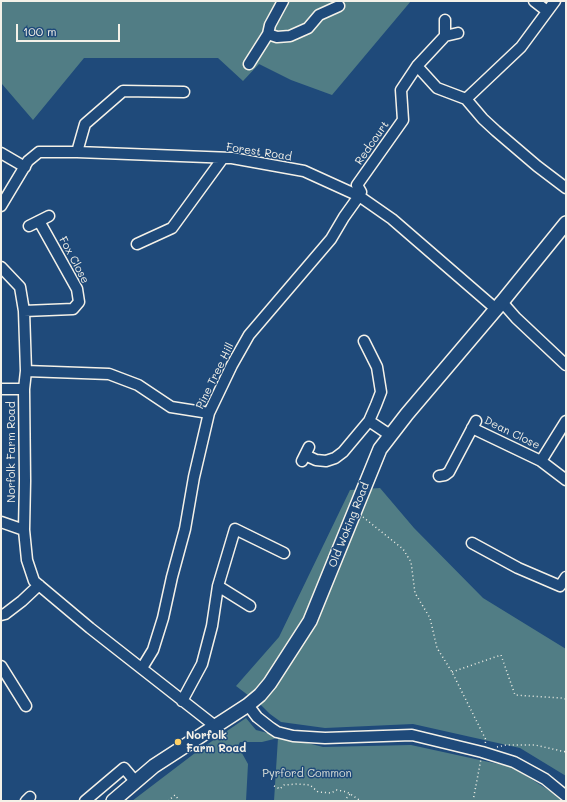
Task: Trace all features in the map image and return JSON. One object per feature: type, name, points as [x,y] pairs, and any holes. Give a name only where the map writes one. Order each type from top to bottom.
[{"type":"main road","name":"Old Woking Road","points":[[112,801],[159,762],[248,705],[260,695],[270,683],[310,621],[380,449],[566,223]]},
{"type":"street","points":[[249,64],[268,34],[270,26],[283,1]]},
{"type":"street","points":[[534,1],[547,11]]},
{"type":"street","points":[[466,98],[521,47],[555,1]]},
{"type":"street","points":[[268,34],[277,37],[290,36],[308,28],[319,15],[339,6]]},
{"type":"street","points":[[445,20],[445,36],[458,33]]},
{"type":"street","name":"Redcourt","points":[[360,196],[362,192],[357,185],[403,120],[401,90],[417,66],[445,36]]},
{"type":"street","points":[[417,66],[438,88],[466,98],[496,132],[566,188]]},
{"type":"street","points":[[77,152],[85,124],[123,91],[184,92]]},
{"type":"street","name":"Forest Road","points":[[1,206],[28,161],[39,152],[232,158],[304,172],[360,196],[392,219],[499,305]]},
{"type":"street","points":[[1,153],[25,167]]},
{"type":"street","points":[[137,244],[172,228],[223,158]]},
{"type":"street","name":"Pine Tree Hill","points":[[142,668],[153,650],[163,618],[185,529],[194,477],[209,413],[232,365],[249,335],[327,244],[360,196]]},
{"type":"street","points":[[29,226],[49,216]]},
{"type":"street","name":"Fox Close","points":[[24,311],[73,309],[79,302],[77,289],[39,221]]},
{"type":"street","name":"Norfolk Farm Road","points":[[1,267],[20,286],[24,311],[26,371],[24,389],[24,530],[27,560],[34,581],[90,628],[215,726]]},
{"type":"street","points":[[499,305],[516,318],[566,364]]},
{"type":"street","points":[[305,454],[316,460],[326,461],[335,458],[343,452],[369,421],[381,392],[377,367],[364,341]]},
{"type":"street","points":[[26,371],[109,374],[138,385],[171,407],[209,413]]},
{"type":"street","points":[[1,389],[24,389]]},
{"type":"street","points":[[369,421],[390,435]]},
{"type":"street","name":"Dean Close","points":[[541,460],[566,421]]},
{"type":"street","name":"Dean Close","points":[[439,476],[450,472],[474,424],[541,460],[566,480]]},
{"type":"street","points":[[1,522],[24,530]]},
{"type":"street","points":[[182,701],[202,664],[212,626],[218,586],[236,529],[284,553]]},
{"type":"street","points":[[472,542],[518,568],[560,586],[566,576]]},
{"type":"street","points":[[1,615],[5,614],[22,601],[39,585]]},
{"type":"street","points":[[218,586],[250,606]]},
{"type":"street","points":[[1,666],[26,706]]},
{"type":"street","points":[[248,705],[257,717],[271,728],[277,732],[293,736],[325,738],[412,735],[482,752],[514,762],[544,779],[566,796]]},
{"type":"street","points":[[85,801],[124,768],[135,781]]},
{"type":"path","points":[[363,517],[403,549],[411,562],[416,593],[430,618],[437,648],[452,672],[486,740],[482,752],[473,801]]},
{"type":"path","points":[[452,672],[501,655],[515,696],[566,699]]},
{"type":"path","points":[[482,752],[506,745],[535,745],[566,752]]},
{"type":"path","points":[[274,786],[280,789],[284,785],[310,785],[318,792],[331,793],[337,790],[347,792],[361,801]]},
{"type":"path","points":[[168,801],[175,794],[180,801]]},
{"type":"path","points":[[344,801],[350,794]]},
{"type":"green space","points":[[1,1],[411,1],[332,95],[291,80],[259,64],[243,81],[218,58],[84,58],[33,120],[2,84],[1,85]]},
{"type":"green space","points":[[380,488],[414,528],[483,598],[566,649],[566,776],[520,748],[413,724],[325,728],[281,722],[236,686],[279,637],[350,490]]},
{"type":"green space","name":"Pyrford Common","points":[[246,718],[256,730],[323,747],[411,745],[512,767],[566,801],[274,801],[278,738],[262,742],[240,742],[238,746],[248,764],[246,801],[132,801],[199,750]]},
{"type":"place","name":"Norfolk Farm Road","points":[[178,742]]}]
